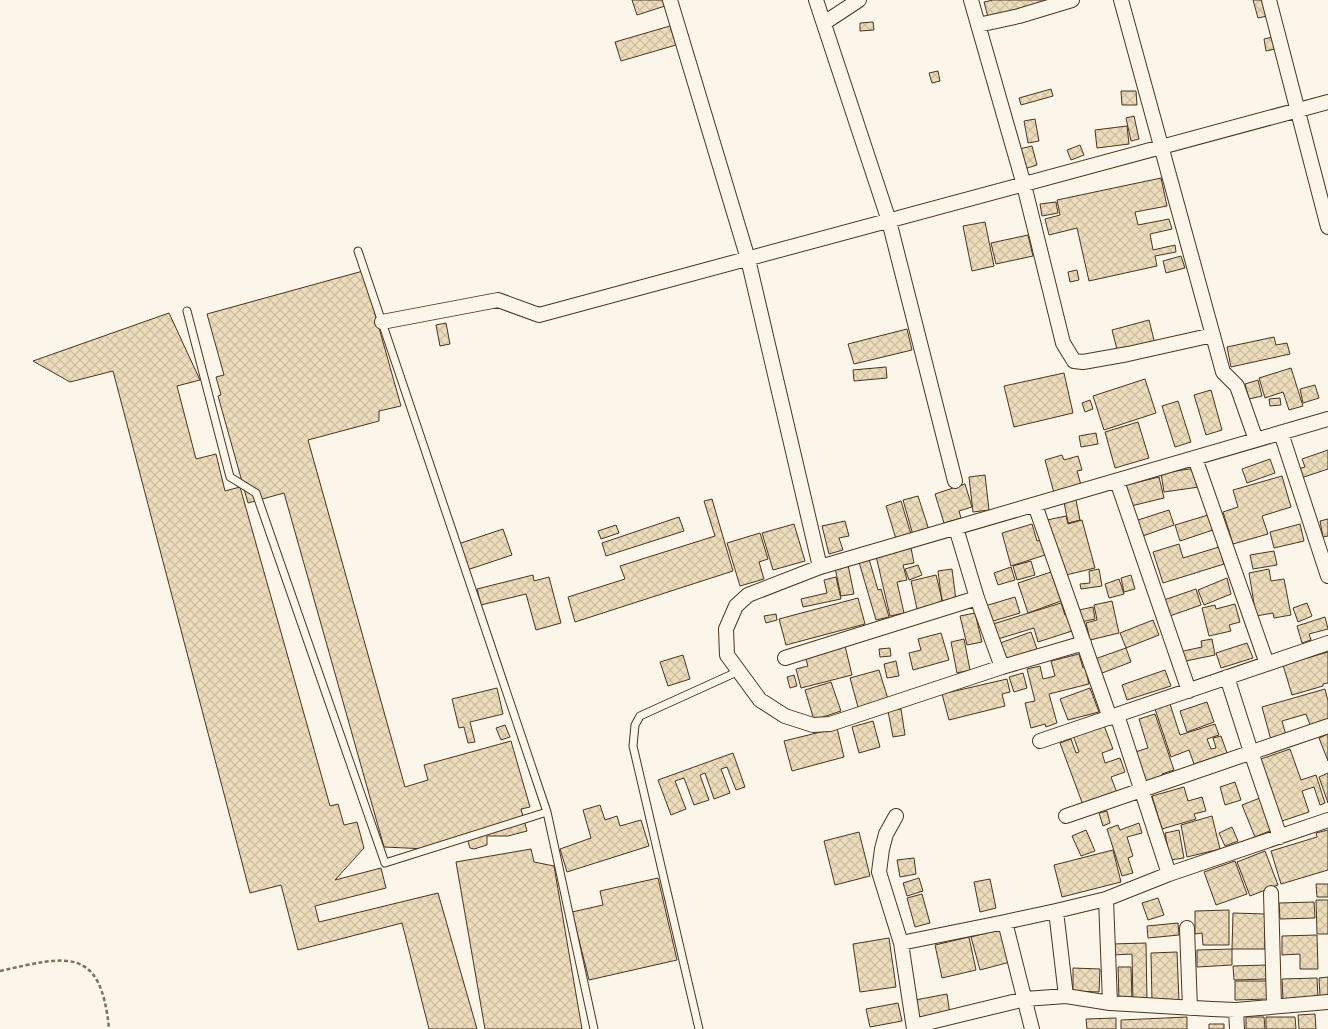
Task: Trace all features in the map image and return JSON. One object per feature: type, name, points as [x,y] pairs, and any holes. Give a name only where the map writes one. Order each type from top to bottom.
[{"type":"street","points":[[670,0],[748,259],[820,567]]},
{"type":"street","points":[[816,0],[889,221],[955,481]]},
{"type":"street","points":[[824,23],[859,0]]},
{"type":"street","points":[[971,0],[1024,185],[1063,343],[1074,362],[1128,354],[1213,335]]},
{"type":"street","points":[[978,25],[1019,16],[1072,0]]},
{"type":"street","points":[[1121,0],[1223,372],[1236,386],[1256,440]]},
{"type":"street","points":[[1269,0],[1328,227]]},
{"type":"street","points":[[382,322],[498,300],[539,315],[1328,102]]},
{"type":"street","points":[[1084,643],[1002,667],[830,724],[813,725],[785,716],[760,700],[727,655],[726,629],[736,606],[748,595],[820,567],[1328,419]]},
{"type":"street","points":[[1281,433],[1328,576]]},
{"type":"street","points":[[1195,458],[1267,664]]},
{"type":"street","points":[[1117,481],[1189,691]]},
{"type":"street","points":[[1034,505],[1084,643],[1142,791],[1169,874]]},
{"type":"street","points":[[956,528],[977,598],[1002,667]]},
{"type":"street","points":[[785,658],[977,598]]},
{"type":"street","points":[[1040,741],[1328,643]]},
{"type":"street","points":[[1227,677],[1250,752],[1280,837]]},
{"type":"street","points":[[1066,816],[1328,726]]},
{"type":"street","points":[[896,816],[886,834],[879,872],[901,943],[914,1027],[1025,999],[1066,996],[1110,1003],[1236,1010],[1328,1002]]},
{"type":"street","points":[[901,943],[1106,900],[1169,874],[1328,820]]},
{"type":"street","points":[[1271,893],[1274,1006]]},
{"type":"street","points":[[1106,900],[1110,1003]]},
{"type":"street","points":[[1056,911],[1066,996]]},
{"type":"street","points":[[1005,922],[1032,1029]]},
{"type":"street","points":[[1187,928],[1190,1008]]},
{"type":"street","points":[[1236,1010],[1237,1029]]},
{"type":"lane","points":[[358,251],[547,812],[594,1029]]},
{"type":"lane","points":[[187,311],[230,477],[256,493],[385,863],[547,812]]},
{"type":"lane","points":[[699,1029],[633,746],[635,725],[640,716],[739,671]]},
{"type":"path","points":[[0,971],[42,961],[63,960],[84,966],[92,972],[98,983],[107,1009],[109,1029]]},
{"type":"building","points":[[632,0],[663,0],[665,6],[637,15]]},
{"type":"building","points":[[993,0],[1051,0],[988,17],[984,2]]},
{"type":"building","points":[[1253,0],[1263,0],[1267,16],[1258,18]]},
{"type":"building","points":[[873,22],[874,30],[860,31],[860,23]]},
{"type":"building","points":[[670,26],[676,45],[621,61],[615,42]]},
{"type":"building","points":[[1273,37],[1275,49],[1266,51],[1264,39]]},
{"type":"building","points":[[938,71],[940,81],[932,83],[929,73]]},
{"type":"building","points":[[1051,89],[1053,96],[1021,105],[1019,98]]},
{"type":"building","points":[[1121,91],[1136,91],[1137,105],[1122,105]]},
{"type":"building","points":[[1134,116],[1139,139],[1131,141],[1126,118]]},
{"type":"building","points":[[1035,119],[1039,141],[1028,143],[1024,121]]},
{"type":"building","points":[[1127,126],[1129,144],[1097,148],[1095,130]]},
{"type":"building","points":[[1080,145],[1084,155],[1071,160],[1067,150]]},
{"type":"building","points":[[1032,146],[1037,165],[1024,169],[1019,149]]},
{"type":"building","points":[[1161,178],[1167,206],[1135,212],[1138,225],[1169,219],[1172,229],[1150,234],[1153,250],[1175,245],[1176,252],[1155,256],[1157,266],[1089,281],[1077,228],[1049,235],[1045,219],[1060,215],[1057,200]]},
{"type":"building","points":[[1056,202],[1058,213],[1042,216],[1040,204]]},
{"type":"building","points":[[985,222],[994,266],[972,271],[963,226]]},
{"type":"building","points":[[1028,235],[1033,256],[996,264],[991,243]]},
{"type":"building","points":[[1181,256],[1185,268],[1166,273],[1163,261]]},
{"type":"building","points":[[1077,270],[1079,280],[1070,282],[1068,272]]},
{"type":"building","points":[[363,271],[401,406],[379,411],[379,421],[308,440],[405,787],[428,780],[424,765],[511,741],[530,807],[521,809],[527,831],[508,836],[487,836],[487,845],[474,849],[470,848],[467,838],[427,849],[384,847],[284,493],[248,503],[218,396],[221,395],[216,377],[224,375],[207,314]]},
{"type":"building","points":[[169,313],[200,380],[177,386],[196,459],[216,454],[225,491],[240,487],[330,806],[338,804],[344,825],[357,822],[364,848],[335,880],[381,868],[386,888],[315,906],[319,922],[438,893],[477,1029],[429,1029],[402,923],[298,950],[281,885],[250,893],[113,371],[70,382],[33,361]]},
{"type":"building","points":[[1149,320],[1155,344],[1118,353],[1112,330]]},
{"type":"building","points":[[446,323],[450,344],[440,346],[436,325]]},
{"type":"building","points":[[907,329],[912,350],[854,364],[848,344]]},
{"type":"building","points":[[1274,337],[1276,345],[1287,343],[1290,354],[1231,367],[1227,347]]},
{"type":"building","points":[[886,367],[887,378],[854,381],[853,370]]},
{"type":"building","points":[[1291,368],[1303,406],[1289,410],[1283,392],[1265,398],[1259,378]]},
{"type":"building","points":[[1064,373],[1073,413],[1014,427],[1004,386]]},
{"type":"building","points":[[1145,379],[1156,413],[1104,430],[1093,396]]},
{"type":"building","points":[[1258,380],[1262,396],[1249,399],[1245,384]]},
{"type":"building","points":[[1315,385],[1319,398],[1303,403],[1300,389]]},
{"type":"building","points":[[1211,390],[1222,430],[1206,435],[1194,395]]},
{"type":"building","points":[[1280,398],[1281,405],[1270,406],[1269,399]]},
{"type":"building","points":[[1090,400],[1093,409],[1085,412],[1082,403]]},
{"type":"building","points":[[1178,401],[1191,442],[1175,447],[1162,406]]},
{"type":"building","points":[[1138,422],[1149,458],[1115,468],[1105,432]]},
{"type":"building","points":[[1096,433],[1098,444],[1081,447],[1079,436]]},
{"type":"building","points":[[1328,450],[1328,469],[1301,478],[1298,469],[1305,467],[1302,459]]},
{"type":"building","points":[[1062,455],[1064,460],[1078,456],[1082,470],[1077,471],[1081,485],[1054,493],[1045,460]]},
{"type":"building","points":[[1270,459],[1275,473],[1247,483],[1242,469]]},
{"type":"building","points":[[1197,468],[1199,487],[1164,492],[1161,473]]},
{"type":"building","points":[[985,475],[989,510],[973,512],[969,477]]},
{"type":"building","points":[[1282,476],[1291,507],[1262,516],[1268,534],[1233,544],[1223,512],[1238,507],[1233,490]]},
{"type":"building","points":[[1159,477],[1164,498],[1131,506],[1126,485]]},
{"type":"building","points":[[965,484],[972,507],[959,511],[961,518],[944,523],[935,494]]},
{"type":"building","points":[[918,496],[929,530],[913,535],[903,500]]},
{"type":"building","points":[[712,499],[733,571],[575,622],[568,597],[625,579],[620,566],[715,536],[704,501]]},
{"type":"building","points":[[1076,500],[1080,520],[1068,523],[1064,502]]},
{"type":"building","points":[[901,501],[911,534],[896,539],[886,506]]},
{"type":"building","points":[[1169,510],[1174,525],[1140,537],[1135,521]]},
{"type":"building","points":[[1208,515],[1213,530],[1180,541],[1175,525]]},
{"type":"building","points":[[1066,516],[1068,524],[1082,520],[1095,568],[1066,575],[1062,562],[1058,563],[1047,520]]},
{"type":"building","points":[[679,517],[684,531],[606,556],[602,543]]},
{"type":"building","points":[[1328,519],[1328,536],[1323,537],[1320,521]]},
{"type":"building","points":[[845,521],[849,536],[839,538],[843,550],[829,554],[822,526]]},
{"type":"building","points":[[794,524],[805,561],[773,570],[762,533]]},
{"type":"building","points":[[1032,524],[1037,541],[1041,540],[1045,555],[1011,566],[1002,533]]},
{"type":"building","points":[[1300,524],[1304,541],[1274,548],[1270,532]]},
{"type":"building","points":[[616,525],[619,533],[601,539],[598,531]]},
{"type":"building","points":[[503,529],[512,555],[467,570],[458,544]]},
{"type":"building","points":[[760,533],[768,559],[759,562],[764,579],[740,586],[727,543]]},
{"type":"building","points":[[1179,544],[1183,558],[1219,547],[1224,564],[1163,583],[1153,552]]},
{"type":"building","points":[[911,548],[914,563],[903,565],[907,580],[897,582],[904,613],[890,616],[876,556]]},
{"type":"building","points":[[1274,551],[1277,565],[1253,569],[1250,555]]},
{"type":"building","points":[[869,559],[878,590],[881,589],[889,617],[876,620],[859,562]]},
{"type":"building","points":[[1031,561],[1035,575],[1017,580],[1013,566]]},
{"type":"building","points":[[848,565],[854,594],[841,596],[835,568]]},
{"type":"building","points":[[918,565],[922,575],[909,580],[905,569]]},
{"type":"building","points":[[1011,567],[1015,580],[998,585],[994,573]]},
{"type":"building","points":[[952,569],[956,600],[942,602],[938,571]]},
{"type":"building","points":[[1099,569],[1102,586],[1081,589],[1080,584],[1090,583],[1089,571]]},
{"type":"building","points":[[1269,569],[1271,581],[1284,579],[1291,615],[1274,618],[1273,613],[1256,616],[1249,573]]},
{"type":"building","points":[[1051,572],[1061,601],[1028,613],[1018,583]]},
{"type":"building","points":[[533,575],[534,581],[549,577],[561,623],[536,630],[526,594],[481,605],[477,589]]},
{"type":"building","points":[[936,575],[943,603],[917,609],[911,581]]},
{"type":"building","points":[[1131,575],[1135,589],[1124,592],[1121,578]]},
{"type":"building","points":[[836,577],[841,599],[803,607],[801,599],[827,593],[824,580]]},
{"type":"building","points":[[1227,578],[1231,594],[1204,605],[1198,590]]},
{"type":"building","points":[[1119,579],[1124,594],[1109,598],[1105,584]]},
{"type":"building","points":[[1196,589],[1201,605],[1167,617],[1161,601]]},
{"type":"building","points":[[1015,597],[1020,613],[990,622],[985,606]]},
{"type":"building","points":[[858,598],[865,624],[786,645],[779,619]]},
{"type":"building","points":[[1112,601],[1119,633],[1090,640],[1086,623],[1097,620],[1094,605]]},
{"type":"building","points":[[1061,603],[1065,615],[1067,614],[1072,631],[1038,642],[1034,628],[998,639],[993,624]]},
{"type":"building","points":[[1307,603],[1312,616],[1298,622],[1293,608]]},
{"type":"building","points":[[1235,604],[1240,622],[1229,625],[1231,631],[1209,636],[1202,608],[1215,605],[1216,609]]},
{"type":"building","points":[[1093,607],[1095,619],[1081,622],[1079,610]]},
{"type":"building","points":[[975,613],[982,642],[967,645],[960,616]]},
{"type":"building","points":[[776,614],[777,620],[766,623],[764,616]]},
{"type":"building","points":[[1325,617],[1328,629],[1309,634],[1311,640],[1302,643],[1297,626]]},
{"type":"building","points":[[1153,620],[1159,635],[1126,648],[1120,633]]},
{"type":"building","points":[[1031,632],[1037,649],[1005,659],[1000,643]]},
{"type":"building","points":[[941,633],[949,660],[913,670],[909,653],[921,650],[918,639]]},
{"type":"building","points":[[964,639],[970,670],[957,673],[951,642]]},
{"type":"building","points":[[1212,639],[1215,655],[1181,662],[1179,652],[1202,647],[1201,641]]},
{"type":"building","points":[[1247,643],[1253,658],[1221,668],[1216,653]]},
{"type":"building","points":[[845,646],[852,675],[801,688],[796,669],[808,666],[805,656]]},
{"type":"building","points":[[890,648],[891,656],[880,657],[879,649]]},
{"type":"building","points":[[1126,648],[1131,662],[1097,675],[1092,660]]},
{"type":"building","points":[[1328,652],[1328,683],[1292,695],[1283,665]]},
{"type":"building","points":[[1079,654],[1083,668],[1085,667],[1089,684],[1049,694],[1057,723],[1046,727],[1045,724],[1031,728],[1025,703],[1035,701],[1027,669],[1040,666],[1043,679],[1055,676],[1051,661]]},
{"type":"building","points":[[683,655],[690,679],[668,686],[660,662]]},
{"type":"building","points":[[896,661],[899,676],[887,678],[884,664]]},
{"type":"building","points":[[879,670],[888,699],[858,707],[850,678]]},
{"type":"building","points":[[1165,670],[1171,686],[1127,700],[1122,685]]},
{"type":"building","points":[[1023,673],[1027,688],[1014,692],[1009,677]]},
{"type":"building","points":[[794,675],[797,686],[790,688],[787,677]]},
{"type":"building","points":[[1007,679],[1010,692],[1002,694],[1005,706],[949,720],[942,694]]},
{"type":"building","points":[[831,682],[841,711],[814,720],[805,690]]},
{"type":"building","points":[[497,688],[503,714],[470,722],[475,742],[468,743],[464,727],[459,728],[452,699]]},
{"type":"building","points":[[1090,688],[1099,712],[1068,720],[1060,699]]},
{"type":"building","points":[[1325,689],[1328,701],[1328,720],[1310,725],[1306,714],[1282,721],[1286,735],[1271,740],[1262,707]]},
{"type":"building","points":[[1207,702],[1214,722],[1187,732],[1180,711]]},
{"type":"building","points":[[1170,704],[1180,735],[1215,724],[1219,735],[1207,739],[1211,749],[1216,748],[1213,738],[1221,736],[1227,753],[1194,764],[1189,750],[1171,757],[1155,709]]},
{"type":"building","points":[[901,709],[905,735],[893,737],[888,711]]},
{"type":"building","points":[[1155,714],[1174,770],[1162,774],[1163,778],[1146,784],[1135,752],[1148,748],[1139,719]]},
{"type":"building","points":[[873,721],[880,747],[859,753],[852,727]]},
{"type":"building","points":[[1103,723],[1113,749],[1102,753],[1105,763],[1120,758],[1125,772],[1111,777],[1117,793],[1083,805],[1060,743],[1071,739],[1076,753],[1079,752],[1073,735]]},
{"type":"building","points":[[505,725],[510,737],[501,740],[496,728]]},
{"type":"building","points":[[837,728],[844,757],[792,771],[784,741]]},
{"type":"building","points":[[1328,734],[1328,761],[1319,738]]},
{"type":"building","points":[[1290,749],[1301,780],[1316,775],[1325,803],[1320,805],[1314,787],[1302,791],[1309,812],[1279,822],[1258,760]]},
{"type":"building","points":[[733,753],[745,787],[736,790],[727,767],[721,769],[730,793],[714,799],[705,773],[700,775],[709,800],[694,805],[684,778],[675,781],[686,809],[671,815],[658,780]]},
{"type":"building","points":[[1328,773],[1328,803],[1319,777]]},
{"type":"building","points":[[1235,782],[1241,800],[1225,805],[1220,787]]},
{"type":"building","points":[[1184,787],[1188,801],[1202,797],[1206,811],[1194,814],[1196,819],[1162,829],[1152,796]]},
{"type":"building","points":[[1260,798],[1272,830],[1255,837],[1242,805]]},
{"type":"building","points":[[600,805],[605,820],[617,816],[620,826],[641,820],[649,846],[567,872],[560,849],[591,838],[583,810]]},
{"type":"building","points":[[1107,811],[1110,823],[1103,826],[1099,813]]},
{"type":"building","points":[[1212,816],[1220,849],[1187,857],[1181,825]]},
{"type":"building","points":[[1139,823],[1142,833],[1127,837],[1133,856],[1128,858],[1133,873],[1122,876],[1107,829],[1118,825],[1120,830]]},
{"type":"building","points":[[1232,827],[1238,841],[1225,846],[1219,833]]},
{"type":"building","points":[[1086,830],[1095,851],[1081,856],[1072,836]]},
{"type":"building","points":[[1179,830],[1184,858],[1170,860],[1165,833]]},
{"type":"building","points":[[1328,830],[1328,870],[1281,884],[1271,851],[1317,837],[1316,833]]},
{"type":"building","points":[[859,832],[870,876],[835,885],[824,841]]},
{"type":"building","points":[[531,849],[534,862],[554,866],[582,1029],[485,1029],[456,862]]},
{"type":"building","points":[[1113,850],[1121,882],[1062,897],[1054,865]]},
{"type":"building","points":[[1265,851],[1278,885],[1250,896],[1237,862]]},
{"type":"building","points":[[914,858],[916,874],[900,877],[897,860]]},
{"type":"building","points":[[1235,861],[1247,894],[1216,905],[1204,872]]},
{"type":"building","points":[[658,878],[677,960],[589,980],[572,912],[603,905],[600,891]]},
{"type":"building","points":[[919,878],[923,891],[907,896],[903,883]]},
{"type":"building","points":[[990,879],[996,908],[980,912],[974,882]]},
{"type":"building","points":[[1316,884],[1328,884],[1328,897],[1317,897]]},
{"type":"building","points":[[922,894],[930,923],[915,927],[907,898]]},
{"type":"building","points":[[1158,898],[1164,915],[1148,920],[1142,903]]},
{"type":"building","points":[[1316,900],[1328,900],[1328,934],[1317,934]]},
{"type":"building","points":[[1314,902],[1315,918],[1280,919],[1279,903]]},
{"type":"building","points":[[1229,910],[1229,945],[1203,945],[1202,933],[1195,934],[1195,911]]},
{"type":"building","points":[[1233,913],[1265,914],[1265,949],[1232,949]]},
{"type":"building","points":[[1178,923],[1179,935],[1148,938],[1147,926]]},
{"type":"building","points":[[1001,929],[1010,962],[980,970],[971,937]]},
{"type":"building","points":[[1317,935],[1318,969],[1300,969],[1300,954],[1282,955],[1282,936]]},
{"type":"building","points":[[969,937],[976,970],[942,978],[935,945]]},
{"type":"building","points":[[889,938],[896,987],[860,992],[853,944]]},
{"type":"building","points":[[1146,943],[1147,1003],[1133,1003],[1132,954],[1113,955],[1112,944]]},
{"type":"building","points":[[1232,949],[1232,965],[1197,967],[1197,950]]},
{"type":"building","points":[[1177,952],[1179,1002],[1152,1003],[1151,953]]},
{"type":"building","points":[[1268,965],[1268,979],[1234,980],[1233,966]]},
{"type":"building","points":[[1118,967],[1131,967],[1132,1001],[1119,1001]]},
{"type":"building","points":[[1073,968],[1100,969],[1099,992],[1073,991]]},
{"type":"building","points":[[1328,977],[1328,996],[1320,996],[1319,978]]},
{"type":"building","points":[[1317,978],[1318,999],[1283,1000],[1282,979]]},
{"type":"building","points":[[1235,981],[1268,981],[1268,999],[1235,1000]]},
{"type":"building","points":[[947,994],[950,1015],[919,1020],[915,1000]]},
{"type":"building","points":[[898,1003],[902,1021],[870,1027],[866,1009]]},
{"type":"building","points":[[1315,1014],[1316,1029],[1299,1029],[1298,1015]]},
{"type":"building","points":[[1187,1017],[1187,1029],[1121,1029],[1121,1020]]},
{"type":"building","points":[[1246,1017],[1264,1017],[1265,1029],[1246,1029]]},
{"type":"building","points":[[1266,1017],[1295,1017],[1296,1029],[1266,1029]]},
{"type":"building","points":[[1116,1018],[1116,1029],[1087,1029],[1086,1019]]},
{"type":"building","points":[[1209,1024],[1224,1024],[1224,1029],[1209,1029]]}]
